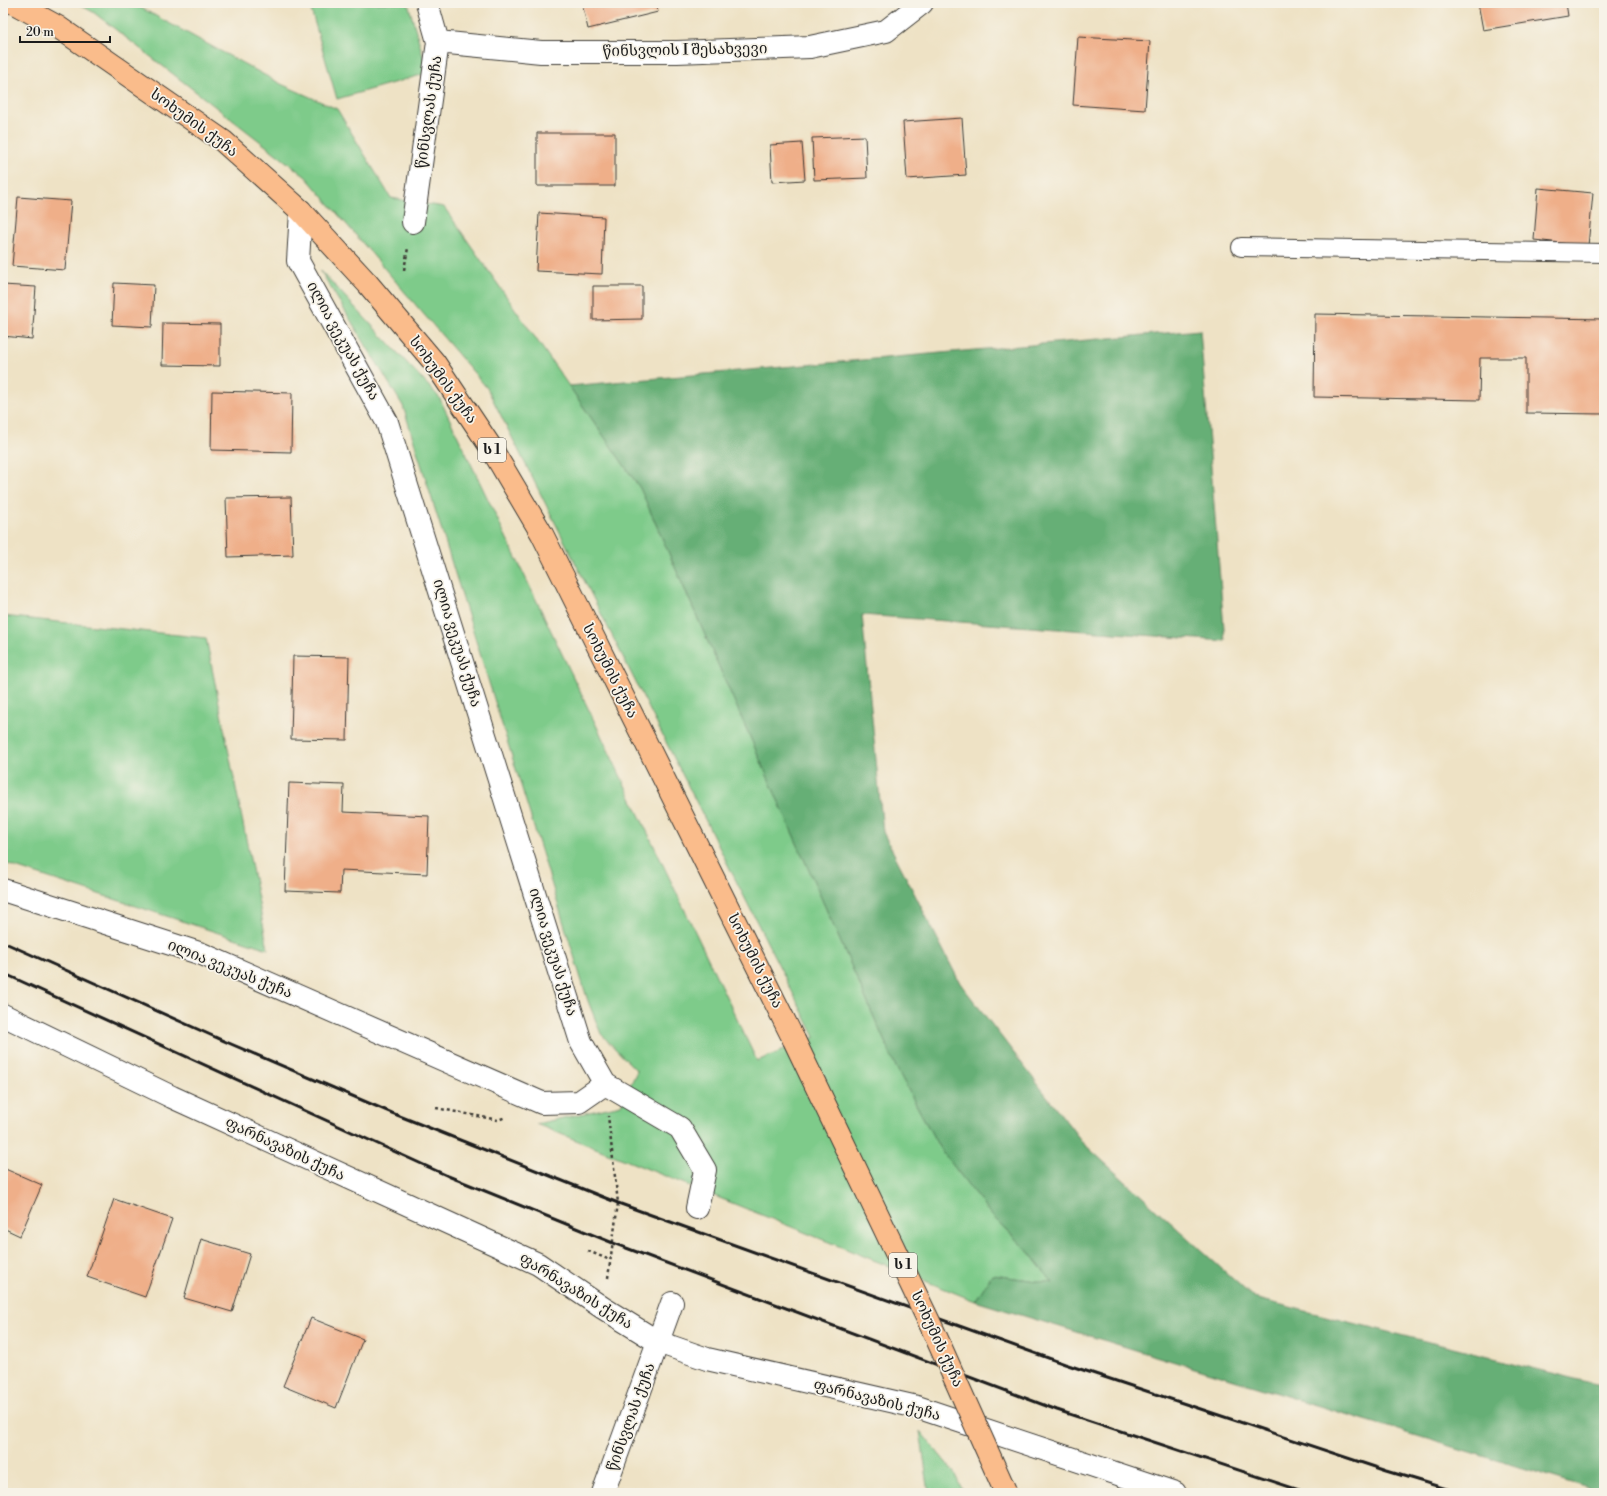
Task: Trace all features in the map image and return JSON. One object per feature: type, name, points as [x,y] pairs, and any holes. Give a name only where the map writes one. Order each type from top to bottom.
[{"type":"highway","name":"სოხუმის ქუჩა","points":[[14,3],[58,27],[223,141],[300,212],[368,284],[434,362],[494,453],[542,534],[794,1040],[934,1330],[1006,1493]]},
{"type":"street","name":"წინსვლას ქუჩა","points":[[413,222],[438,42],[427,3]]},
{"type":"street","name":"წინსვლის I შესახვევი","points":[[438,42],[541,52],[677,52],[810,47],[886,31],[922,3]]},
{"type":"street","name":"ილია ვეკუას ქუჩა","points":[[3,890],[202,954],[542,1103],[579,1102],[604,1084],[581,1042],[387,422],[298,261],[300,212]]},
{"type":"street","name":"ფარნავაზის ქუჩა","points":[[3,1015],[172,1097],[538,1264],[603,1308],[658,1342],[707,1359],[917,1408],[1175,1493]]},
{"type":"street","points":[[604,1084],[680,1128],[705,1170],[697,1208]]},
{"type":"street","name":"წინსვლას ქუჩა","points":[[603,1493],[672,1303]]},
{"type":"lane","points":[[1241,247],[1604,253]]},
{"type":"path","points":[[603,1308],[618,1203],[604,1084]]},
{"type":"path","points":[[436,1108],[498,1120],[542,1103]]},
{"type":"path","points":[[588,1251],[610,1260]]},
{"type":"green space","points":[[76,3],[132,3],[281,84],[337,109],[391,198],[444,207],[640,488],[896,1067],[939,1147],[992,1216],[1027,1250],[1053,1283],[992,1275],[975,1301],[536,1124],[621,1105],[637,1071],[601,1034],[588,1001],[403,406],[320,270],[439,397],[757,1061],[815,1037],[487,388],[306,177],[93,12]]},
{"type":"green space","points":[[309,3],[408,3],[428,73],[337,99]]},
{"type":"green space","points":[[1200,330],[1225,641],[862,615],[883,832],[960,983],[1083,1143],[1254,1298],[1604,1386],[1604,1493],[975,1301],[992,1275],[1053,1283],[1027,1250],[992,1216],[939,1147],[896,1067],[640,488],[569,386]]},
{"type":"green space","points":[[3,616],[206,638],[268,949],[3,863]]},
{"type":"green space","points":[[920,1431],[953,1471],[964,1493],[929,1493]]},
{"type":"building","points":[[582,3],[656,3],[658,12],[588,29]]},
{"type":"building","points":[[1478,3],[1566,3],[1568,16],[1483,30]]},
{"type":"building","points":[[1078,37],[1150,41],[1145,110],[1073,105]]},
{"type":"building","points":[[962,118],[966,175],[907,179],[903,122]]},
{"type":"building","points":[[537,133],[615,133],[615,186],[537,186]]},
{"type":"building","points":[[865,136],[867,178],[814,180],[812,138]]},
{"type":"building","points":[[802,143],[805,180],[772,182],[770,145]]},
{"type":"building","points":[[1538,188],[1593,193],[1588,246],[1534,240]]},
{"type":"building","points":[[18,197],[71,201],[65,270],[12,266]]},
{"type":"building","points":[[539,213],[604,217],[602,274],[536,271]]},
{"type":"building","points":[[114,283],[154,285],[152,327],[112,325]]},
{"type":"building","points":[[3,285],[36,287],[32,339],[3,336]]},
{"type":"building","points":[[593,286],[642,286],[642,319],[593,320]]},
{"type":"building","points":[[1315,314],[1604,319],[1604,414],[1526,413],[1526,358],[1480,358],[1479,400],[1314,397]]},
{"type":"building","points":[[163,323],[220,324],[220,366],[162,365]]},
{"type":"building","points":[[212,391],[292,393],[291,452],[211,450]]},
{"type":"building","points":[[291,497],[293,555],[228,557],[226,498]]},
{"type":"building","points":[[293,656],[349,657],[347,740],[291,739]]},
{"type":"building","points":[[289,783],[344,785],[343,812],[429,816],[427,874],[341,870],[340,893],[285,891]]},
{"type":"building","points":[[3,1168],[42,1185],[20,1236],[3,1228]]},
{"type":"building","points":[[114,1199],[172,1219],[145,1297],[87,1277]]},
{"type":"building","points":[[201,1239],[250,1254],[232,1312],[184,1298]]},
{"type":"building","points":[[311,1318],[363,1339],[336,1408],[283,1386]]},
{"type":"railway","points":[[3,942],[224,1041],[392,1113],[618,1203],[1065,1364],[1387,1471],[1460,1493]]},
{"type":"railway","points":[[3,973],[448,1176],[613,1243],[1057,1410],[1308,1493]]}]
